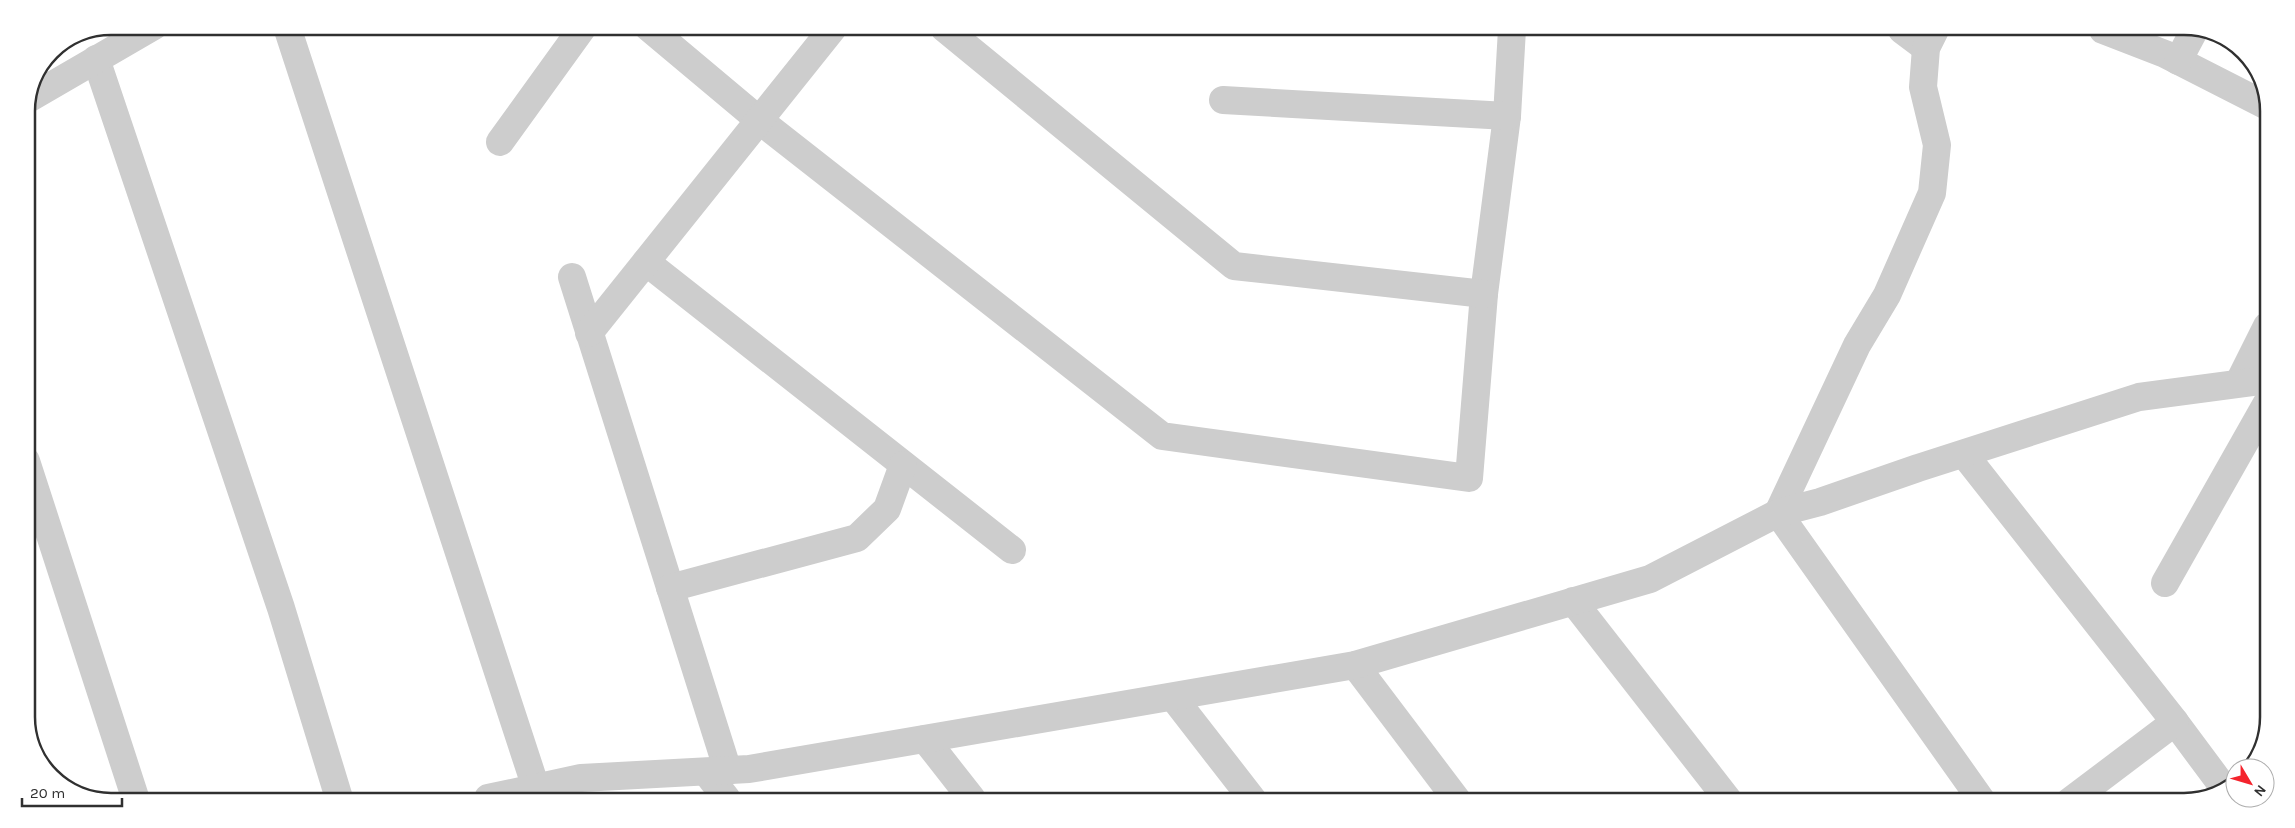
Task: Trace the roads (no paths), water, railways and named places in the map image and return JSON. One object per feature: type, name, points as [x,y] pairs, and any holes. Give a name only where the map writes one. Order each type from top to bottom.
[{"type":"street","points":[[37,94],[139,35]]},
{"type":"street","points":[[291,35],[554,790]]},
{"type":"street","points":[[500,142],[577,35]]},
{"type":"street","points":[[658,35],[759,120],[1162,436],[1469,478],[1484,294],[1507,116],[1512,35]]},
{"type":"street","points":[[589,333],[827,35]]},
{"type":"street","points":[[953,35],[1234,266],[1484,294]]},
{"type":"street","points":[[1778,513],[1857,345],[1887,296],[1932,192],[1937,144],[1923,87],[1931,39],[1918,35]]},
{"type":"street","points":[[2115,35],[2178,61],[2260,103]]},
{"type":"street","points":[[2178,61],[2192,36]]},
{"type":"street","points":[[96,60],[280,608],[337,793]]},
{"type":"street","points":[[1223,100],[1507,116]]},
{"type":"street","points":[[646,262],[1012,550]]},
{"type":"street","points":[[572,277],[670,588],[717,771],[725,793]]},
{"type":"street","points":[[2240,382],[2260,341]]},
{"type":"street","points":[[529,793],[554,790],[581,778],[749,770],[1355,666],[1650,579],[1778,513],[1820,502],[2139,397],[2260,381]]},
{"type":"street","points":[[2165,583],[2260,415]]},
{"type":"street","points":[[1964,454],[2175,722],[2221,783]]},
{"type":"street","points":[[670,588],[857,538],[887,509],[903,465]]},
{"type":"street","points":[[35,489],[133,793]]},
{"type":"street","points":[[1778,513],[1976,793]]},
{"type":"street","points":[[1573,601],[1723,793]]},
{"type":"street","points":[[1355,666],[1452,793]]},
{"type":"street","points":[[1173,697],[1248,793]]},
{"type":"street","points":[[2081,793],[2175,722]]},
{"type":"street","points":[[924,740],[967,793]]}]
